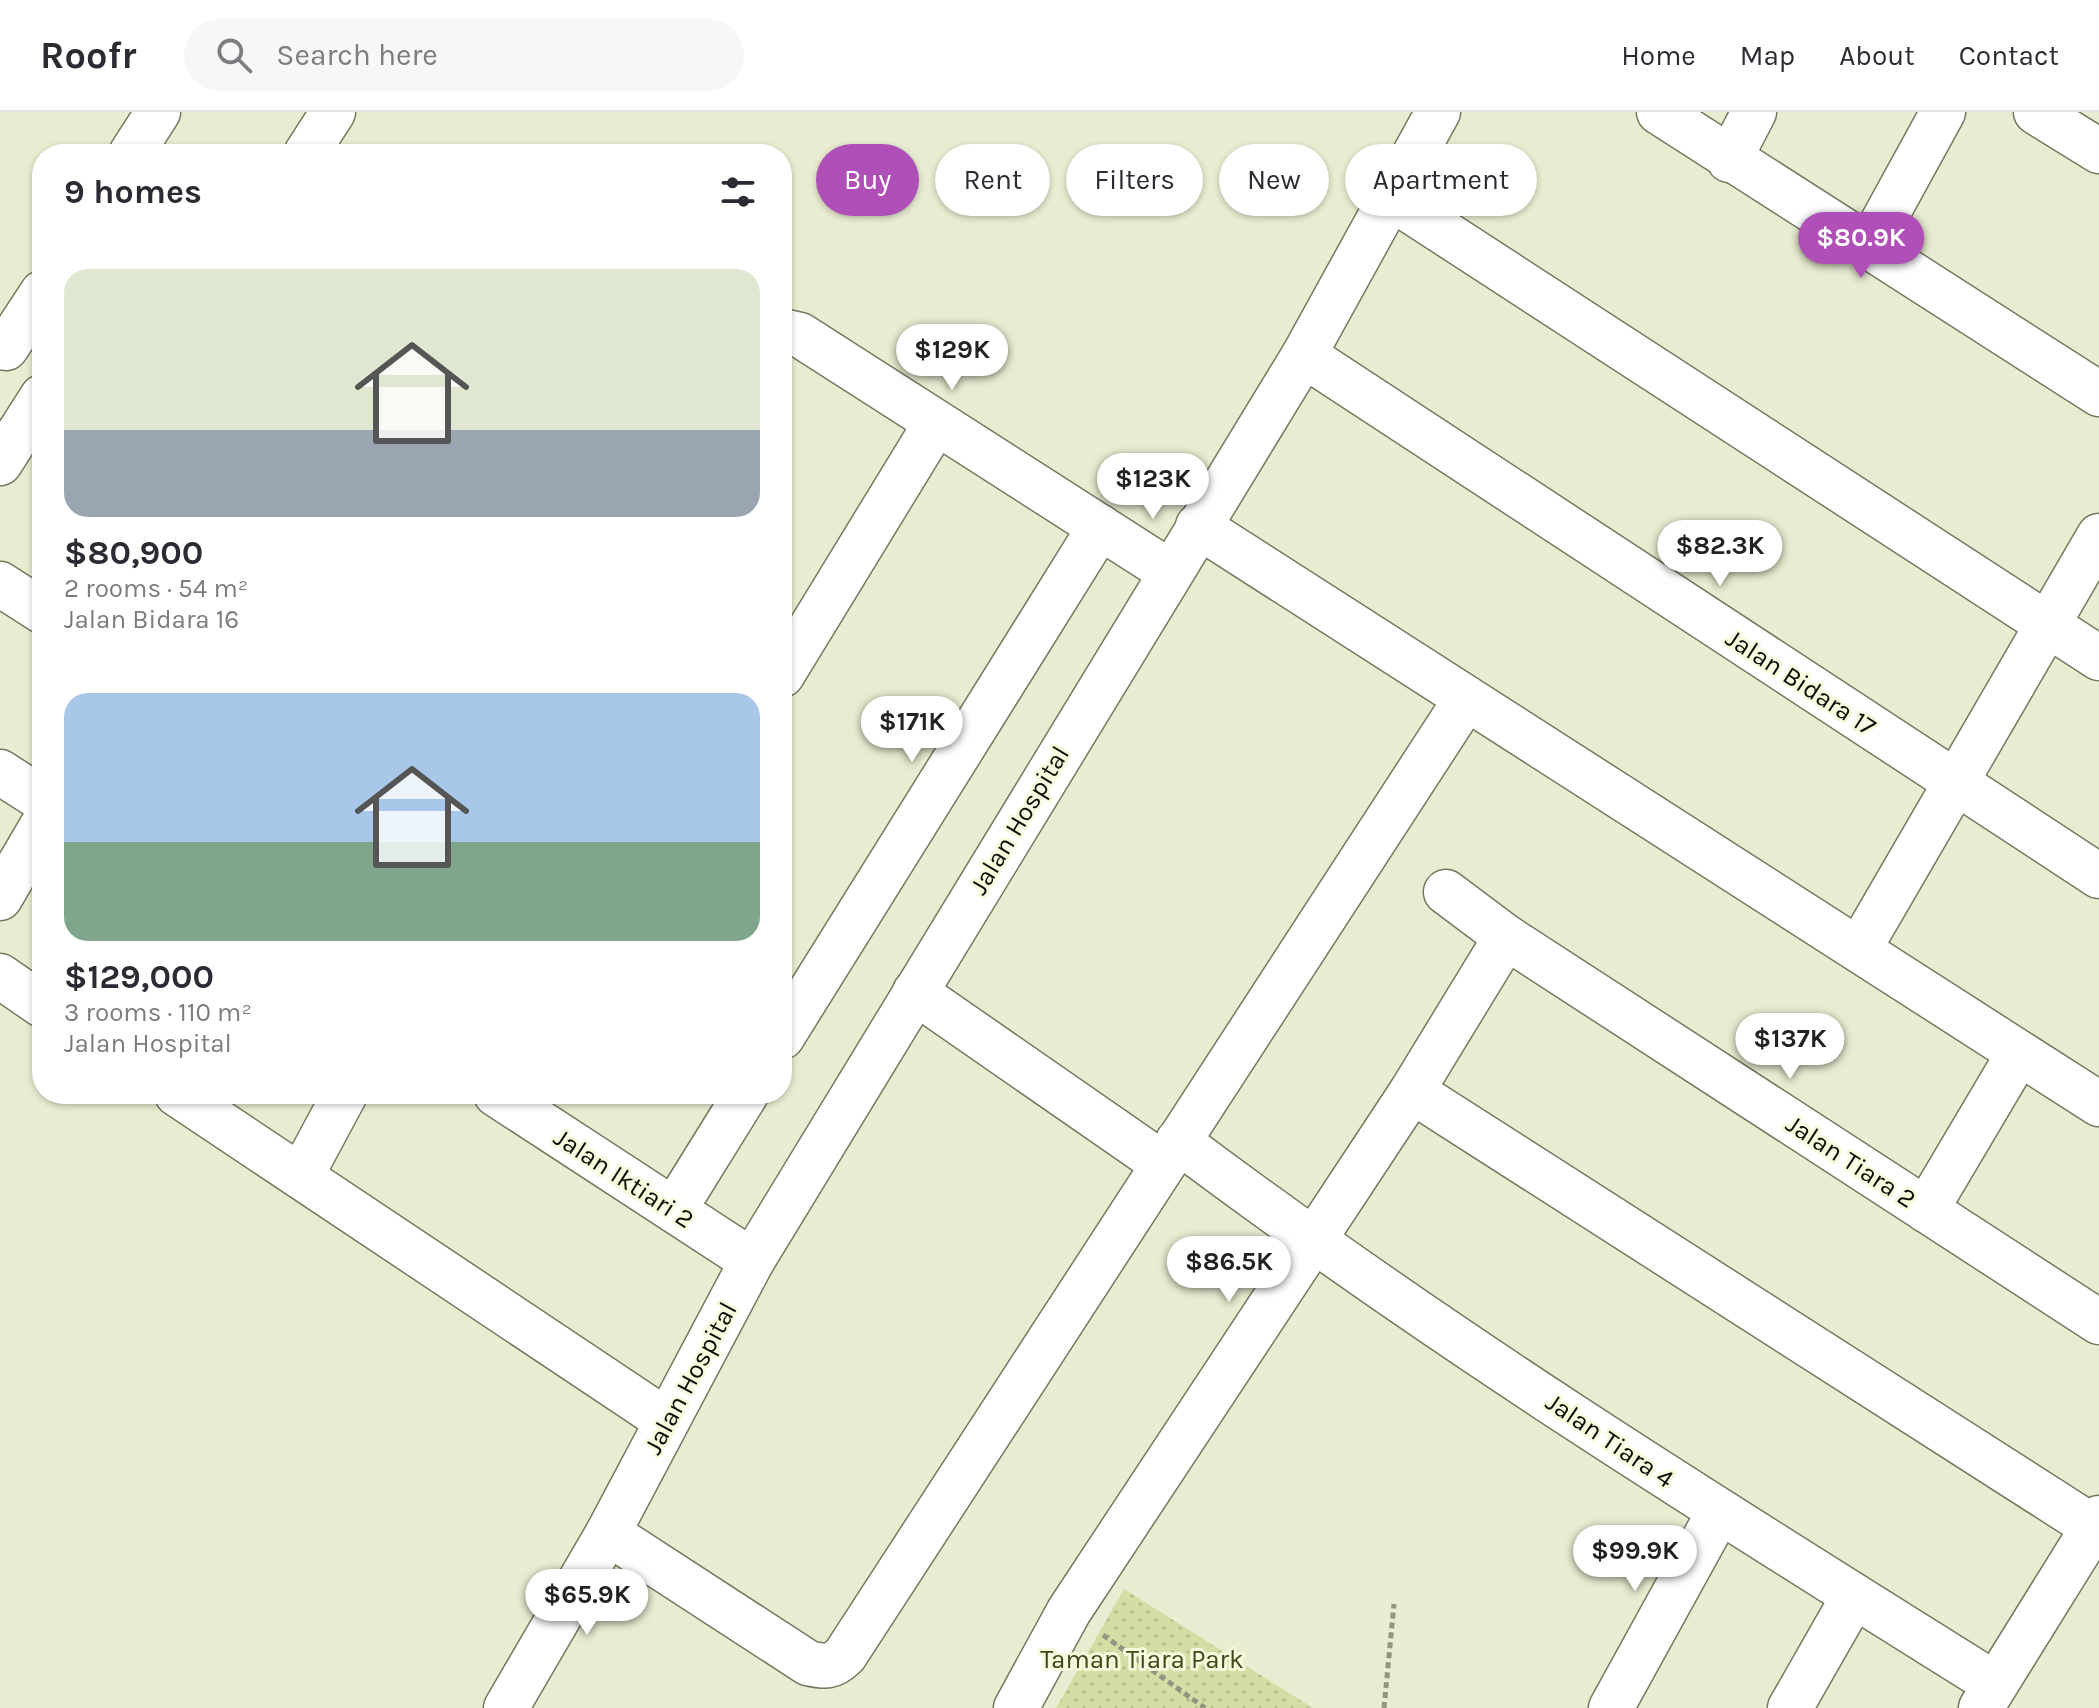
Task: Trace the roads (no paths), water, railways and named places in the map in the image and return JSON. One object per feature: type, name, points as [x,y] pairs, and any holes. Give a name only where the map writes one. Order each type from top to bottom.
[{"type":"street","points":[[137,144],[158,112]]},
{"type":"street","points":[[312,144],[333,112]]},
{"type":"street","name":"Jalan Hospital","points":[[1421,144],[1438,112]]},
{"type":"street","points":[[1659,112],[1729,160],[1870,245],[2099,394]]},
{"type":"street","points":[[1729,160],[1754,112]]},
{"type":"street","points":[[1870,245],[1943,112]]},
{"type":"street","points":[[2036,112],[2099,151]]},
{"type":"street","name":"Jalan Hospital","points":[[506,1708],[608,1533],[752,1261],[1304,355],[1381,216]]},
{"type":"street","points":[[1419,216],[2099,658]]},
{"type":"street","points":[[32,307],[3,346],[32,367]]},
{"type":"street","points":[[792,333],[800,335],[1170,572]]},
{"type":"street","name":"Jalan Bidara 17","points":[[1304,355],[2099,876]]},
{"type":"street","points":[[0,463],[32,413]]},
{"type":"street","points":[[792,659],[936,423]]},
{"type":"street","points":[[1198,526],[2099,1104]]},
{"type":"street","points":[[792,1021],[1100,527]]},
{"type":"street","points":[[1859,949],[2099,536]]},
{"type":"street","points":[[0,584],[32,605]]},
{"type":"street","points":[[608,1533],[808,1663],[835,1665],[845,1655],[1466,699]]},
{"type":"street","points":[[0,772],[32,793]]},
{"type":"street","points":[[0,898],[32,843]]},
{"type":"street","name":"Jalan Tiara 2","points":[[1446,892],[1506,937],[2099,1322]]},
{"type":"street","points":[[1016,1708],[1069,1611],[1310,1241],[1412,1091],[1506,937]]},
{"type":"street","points":[[0,976],[32,998]]},
{"type":"street","name":"Jalan Tiara 4","points":[[915,992],[1310,1241],[1719,1512],[1854,1596],[1988,1696]]},
{"type":"street","points":[[1926,1210],[2019,1053]]},
{"type":"street","points":[[1412,1091],[2096,1522],[1988,1696]]},
{"type":"street","points":[[192,1104],[667,1421]]},
{"type":"street","points":[[301,1176],[340,1104]]},
{"type":"street","name":"Jalan Iktiari 2","points":[[520,1104],[752,1261]]},
{"type":"street","points":[[674,1210],[740,1104]]},
{"type":"street","points":[[1611,1708],[1719,1512]]},
{"type":"street","points":[[1790,1708],[1854,1596]]},
{"type":"park label","name":"Taman Tiara Park","points":[[1142,1659]]}]
